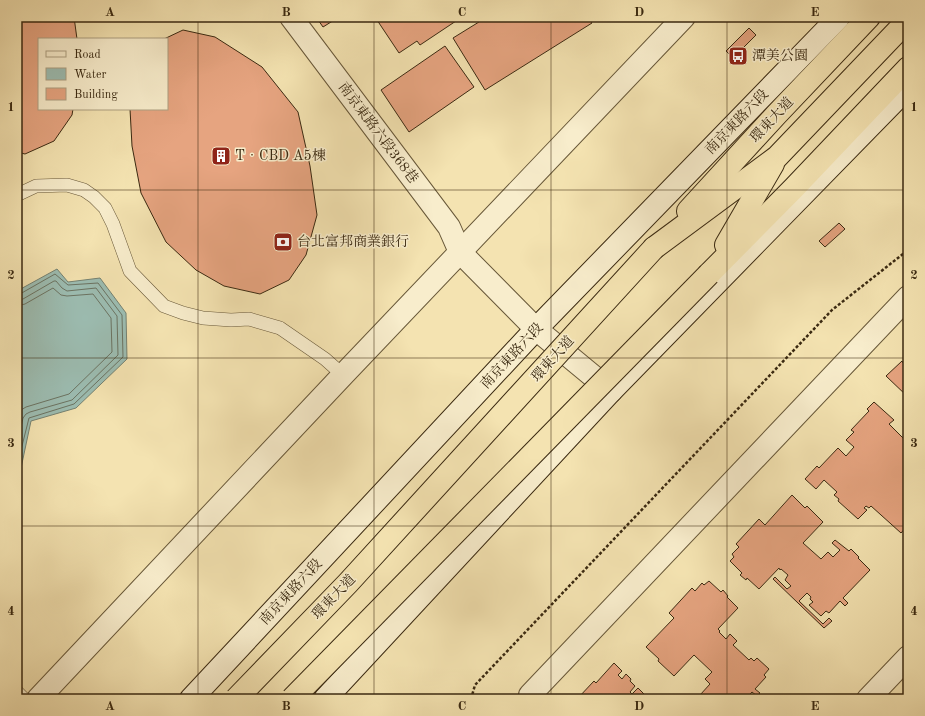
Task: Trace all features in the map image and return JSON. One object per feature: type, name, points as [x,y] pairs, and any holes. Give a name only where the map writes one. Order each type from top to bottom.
[{"type":"highway","name":"環東大道","points":[[236,699],[348,583],[776,115],[869,17]]},
{"type":"highway","points":[[654,248],[777,157],[908,20]]},
{"type":"highway","points":[[292,699],[794,188],[908,68]]},
{"type":"highway","points":[[709,274],[777,157]]},
{"type":"street","name":"南京東路六段368巷","points":[[291,17],[450,227],[460,252]]},
{"type":"street","points":[[38,699],[343,375],[684,17]]},
{"type":"street","name":"南京東路六段","points":[[191,699],[536,329],[839,17]]},
{"type":"street","points":[[325,699],[611,391],[908,87]]},
{"type":"street","points":[[460,252],[536,329],[611,391]]},
{"type":"street","points":[[532,697],[908,297]]},
{"type":"street","points":[[868,699],[908,657]]},
{"type":"lane","points":[[17,195],[36,186],[67,185],[84,190],[105,208],[113,224],[130,272],[164,306],[203,318],[231,320],[249,319],[280,328],[325,359],[343,375]]},
{"type":"lane","points":[[17,692],[24,699]]},
{"type":"path","points":[[471,699],[475,685],[832,310],[908,250]]},
{"type":"water","points":[[57,269],[68,282],[100,278],[126,313],[127,359],[76,408],[31,421],[21,468],[17,474],[17,291]]},
{"type":"building","points":[[17,17],[74,17],[77,38],[38,38],[38,110],[73,110],[72,115],[54,141],[25,154],[17,152]]},
{"type":"building","points":[[316,17],[339,17],[323,27]]},
{"type":"building","points":[[375,17],[462,17],[420,45],[417,41],[399,53]]},
{"type":"building","points":[[487,17],[588,17],[592,23],[485,90],[453,38]]},
{"type":"building","points":[[749,28],[756,35],[733,58],[726,51]]},
{"type":"building","name":"T．CBD A5棟","points":[[183,30],[215,37],[262,67],[298,112],[310,166],[317,215],[306,255],[289,280],[260,294],[224,286],[196,270],[166,242],[141,193],[132,146],[130,110],[168,110],[168,38],[166,38]]},
{"type":"building","points":[[445,46],[474,87],[409,132],[381,90]]},
{"type":"building","points":[[839,223],[845,229],[825,247],[819,241]]},
{"type":"building","points":[[908,359],[908,397],[886,376],[902,361],[903,363]]},
{"type":"building","points":[[874,402],[894,420],[889,424],[903,438],[906,436],[908,438],[908,525],[901,533],[871,506],[869,508],[866,506],[864,508],[867,510],[858,519],[838,501],[839,499],[834,495],[837,492],[824,480],[816,489],[805,479],[817,466],[819,468],[838,448],[846,456],[854,447],[846,440],[854,432],[851,430],[869,411],[867,409]]},
{"type":"building","points":[[792,495],[805,508],[807,506],[823,522],[803,543],[821,559],[828,552],[833,557],[840,550],[832,543],[835,540],[849,551],[851,549],[870,570],[843,598],[848,603],[845,606],[840,601],[829,613],[826,611],[821,616],[809,605],[813,602],[807,593],[799,601],[823,624],[829,618],[832,621],[824,628],[773,579],[775,577],[787,589],[791,586],[785,580],[788,575],[781,569],[780,570],[779,568],[759,589],[747,578],[746,580],[740,575],[742,573],[730,561],[734,557],[732,554],[739,547],[736,544],[759,519],[765,525]]},
{"type":"building","points":[[709,581],[721,592],[723,590],[728,596],[727,597],[738,608],[718,629],[720,631],[719,632],[726,639],[730,634],[737,641],[733,645],[749,660],[751,658],[754,661],[757,658],[769,669],[764,675],[766,677],[755,689],[760,693],[757,696],[752,692],[745,699],[703,699],[700,695],[710,684],[705,679],[712,672],[694,655],[674,676],[646,647],[674,618],[669,613],[692,588],[695,591],[702,583],[704,585]]},
{"type":"building","points":[[614,663],[622,671],[618,675],[622,679],[626,674],[635,686],[630,692],[632,694],[638,688],[649,699],[578,699],[594,681],[596,683]]},
{"type":"place","name":"潭美公園","points":[[738,56]]},
{"type":"place","name":"T．CBD A5棟","points":[[221,156]]},
{"type":"place","name":"台北富邦商業銀行","points":[[283,242]]}]
